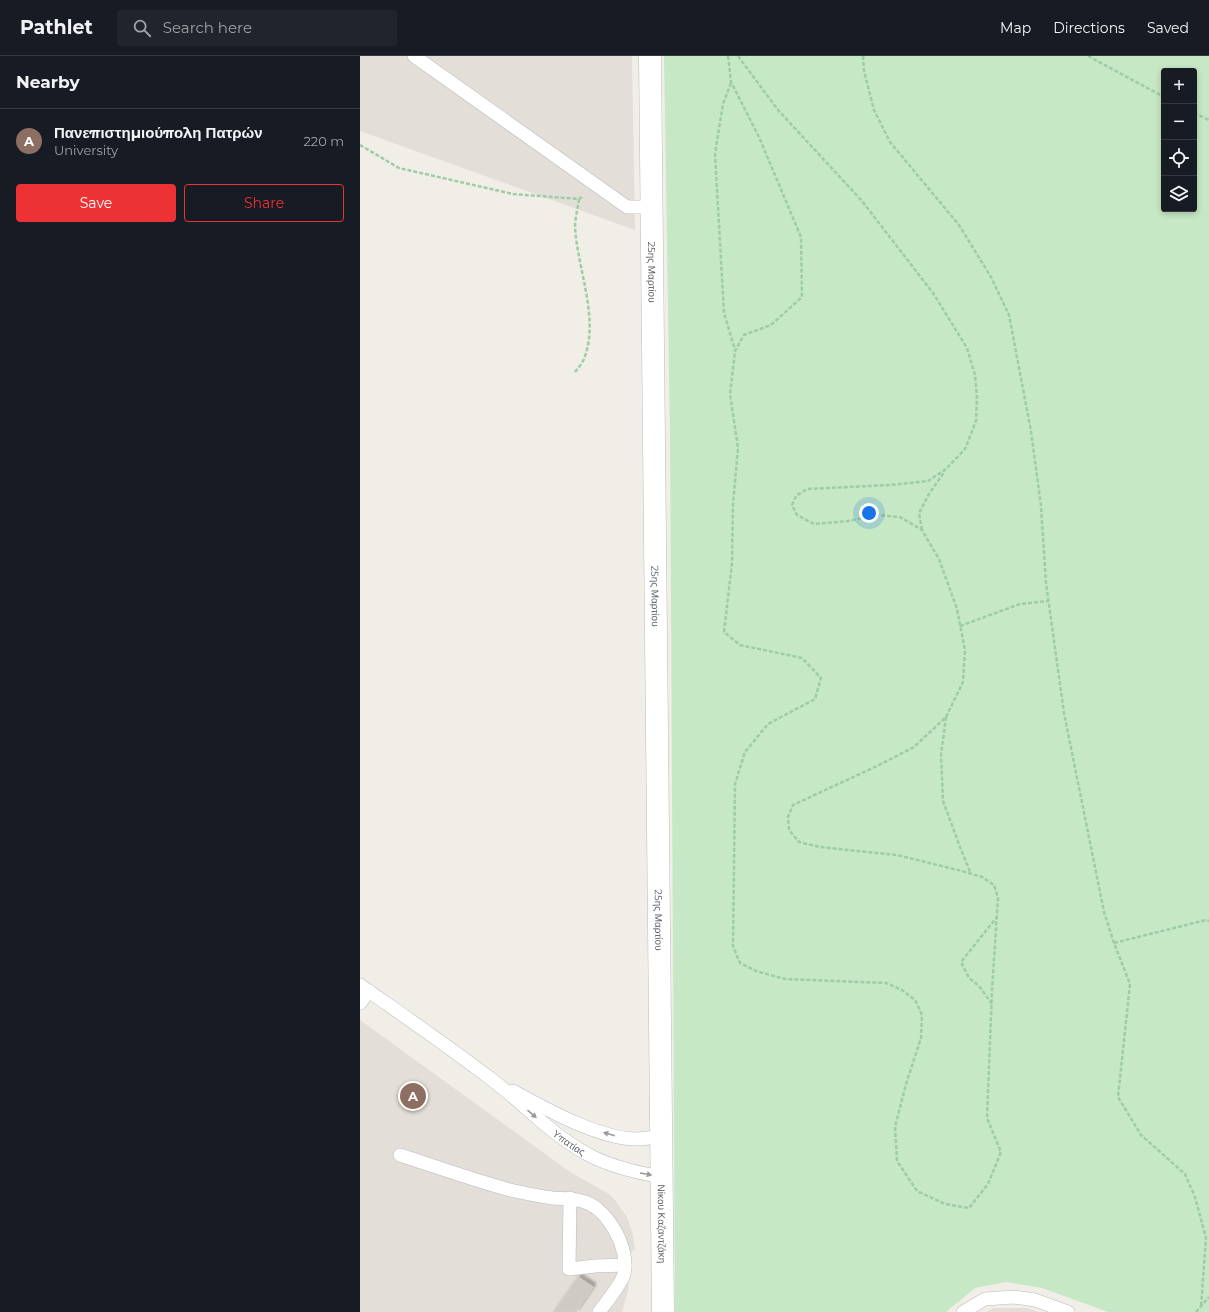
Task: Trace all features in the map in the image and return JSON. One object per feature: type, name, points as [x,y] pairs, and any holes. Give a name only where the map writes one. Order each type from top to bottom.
[{"type":"street","name":"25ης Μαρτίου","points":[[650,56],[661,1136]]},
{"type":"street","name":"Νίκου Καζαντζάκη","points":[[661,1136],[663,1312]]},
{"type":"lane","points":[[414,56],[627,207],[652,206]]},
{"type":"lane","points":[[360,1003],[365,988]]},
{"type":"lane","name":"Υπατίας","points":[[365,988],[492,1080],[548,1127],[575,1146],[588,1154],[621,1168],[662,1177]]},
{"type":"lane","name":"Υπατίας","points":[[492,1080],[563,1117],[588,1128],[614,1136],[636,1139],[661,1136]]},
{"type":"lane","points":[[400,1155],[509,1189],[536,1196],[570,1198],[585,1202],[595,1207],[609,1222],[616,1233],[623,1251],[625,1265],[624,1276],[599,1312]]},
{"type":"lane","points":[[570,1198],[569,1269],[625,1265]]},
{"type":"lane","points":[[963,1312],[984,1299],[1014,1297],[1035,1300],[1068,1312]]},
{"type":"path","points":[[728,56],[731,82],[759,137],[801,237],[802,297],[771,325],[744,335],[735,351],[730,394],[738,448],[733,504],[732,563],[724,632],[740,645],[802,658],[821,678],[815,699],[768,724],[745,752],[736,784],[733,946],[740,963],[756,971],[785,979],[886,983],[902,990],[915,1000],[922,1015],[921,1038],[906,1084],[895,1127],[897,1161],[917,1191],[945,1204],[969,1208],[988,1184],[1001,1152],[987,1118],[992,1004],[998,916],[998,898],[994,885],[982,877],[897,854],[857,851],[799,842],[789,830],[788,817],[793,806],[914,747],[946,717]]},
{"type":"path","points":[[738,56],[778,110],[862,201],[933,293],[967,348],[975,375],[977,397],[976,421],[965,449],[946,469],[928,494],[919,513],[922,530],[939,559],[957,609],[965,650],[963,682],[946,717],[941,754],[943,801],[971,874]]},
{"type":"path","points":[[863,56],[864,71],[874,110],[890,142],[962,231],[991,277],[1009,315],[1031,431],[1041,506],[1048,601],[1064,713],[1104,912],[1130,984],[1118,1098],[1141,1135],[1185,1174],[1195,1197],[1206,1238],[1201,1307]]},
{"type":"path","points":[[1088,56],[1161,95]]},
{"type":"path","points":[[731,82],[722,104],[715,154],[724,313],[735,351]]},
{"type":"path","points":[[1197,114],[1209,120]]},
{"type":"path","points":[[360,145],[399,168],[513,194],[579,199]]},
{"type":"path","points":[[575,372],[584,360],[589,338],[588,302],[579,263],[575,225],[579,199],[596,185]]},
{"type":"path","points":[[922,530],[900,516],[877,515],[848,521],[814,524],[797,515],[792,505],[796,496],[807,489],[890,485],[928,481],[946,469]]},
{"type":"path","points":[[960,626],[1020,604],[1048,601]]},
{"type":"path","points":[[992,1004],[979,986],[969,978],[961,962],[998,916]]},
{"type":"path","points":[[1114,943],[1209,921]]},
{"type":"path","points":[[1196,1312],[1209,1297]]},
{"type":"shaded area","points":[[360,56],[632,56],[635,230],[360,131]]},
{"type":"shaded area","points":[[360,1020],[570,1172],[609,1194],[615,1200],[627,1217],[633,1235],[635,1248],[631,1253],[628,1291],[622,1312],[360,1312]]},
{"type":"shaded area","points":[[993,1308],[1028,1308],[1038,1312],[987,1312]]},
{"type":"green space","points":[[664,56],[1209,56],[1209,1312],[1108,1312],[1042,1288],[1006,1282],[975,1288],[946,1312],[675,1312],[670,436]]},
{"type":"building","points":[[578,1277],[593,1287],[576,1312],[553,1312]]},
{"type":"place","name":"Πανεπιστημιούπολη Πατρών","points":[[413,1096]]}]
